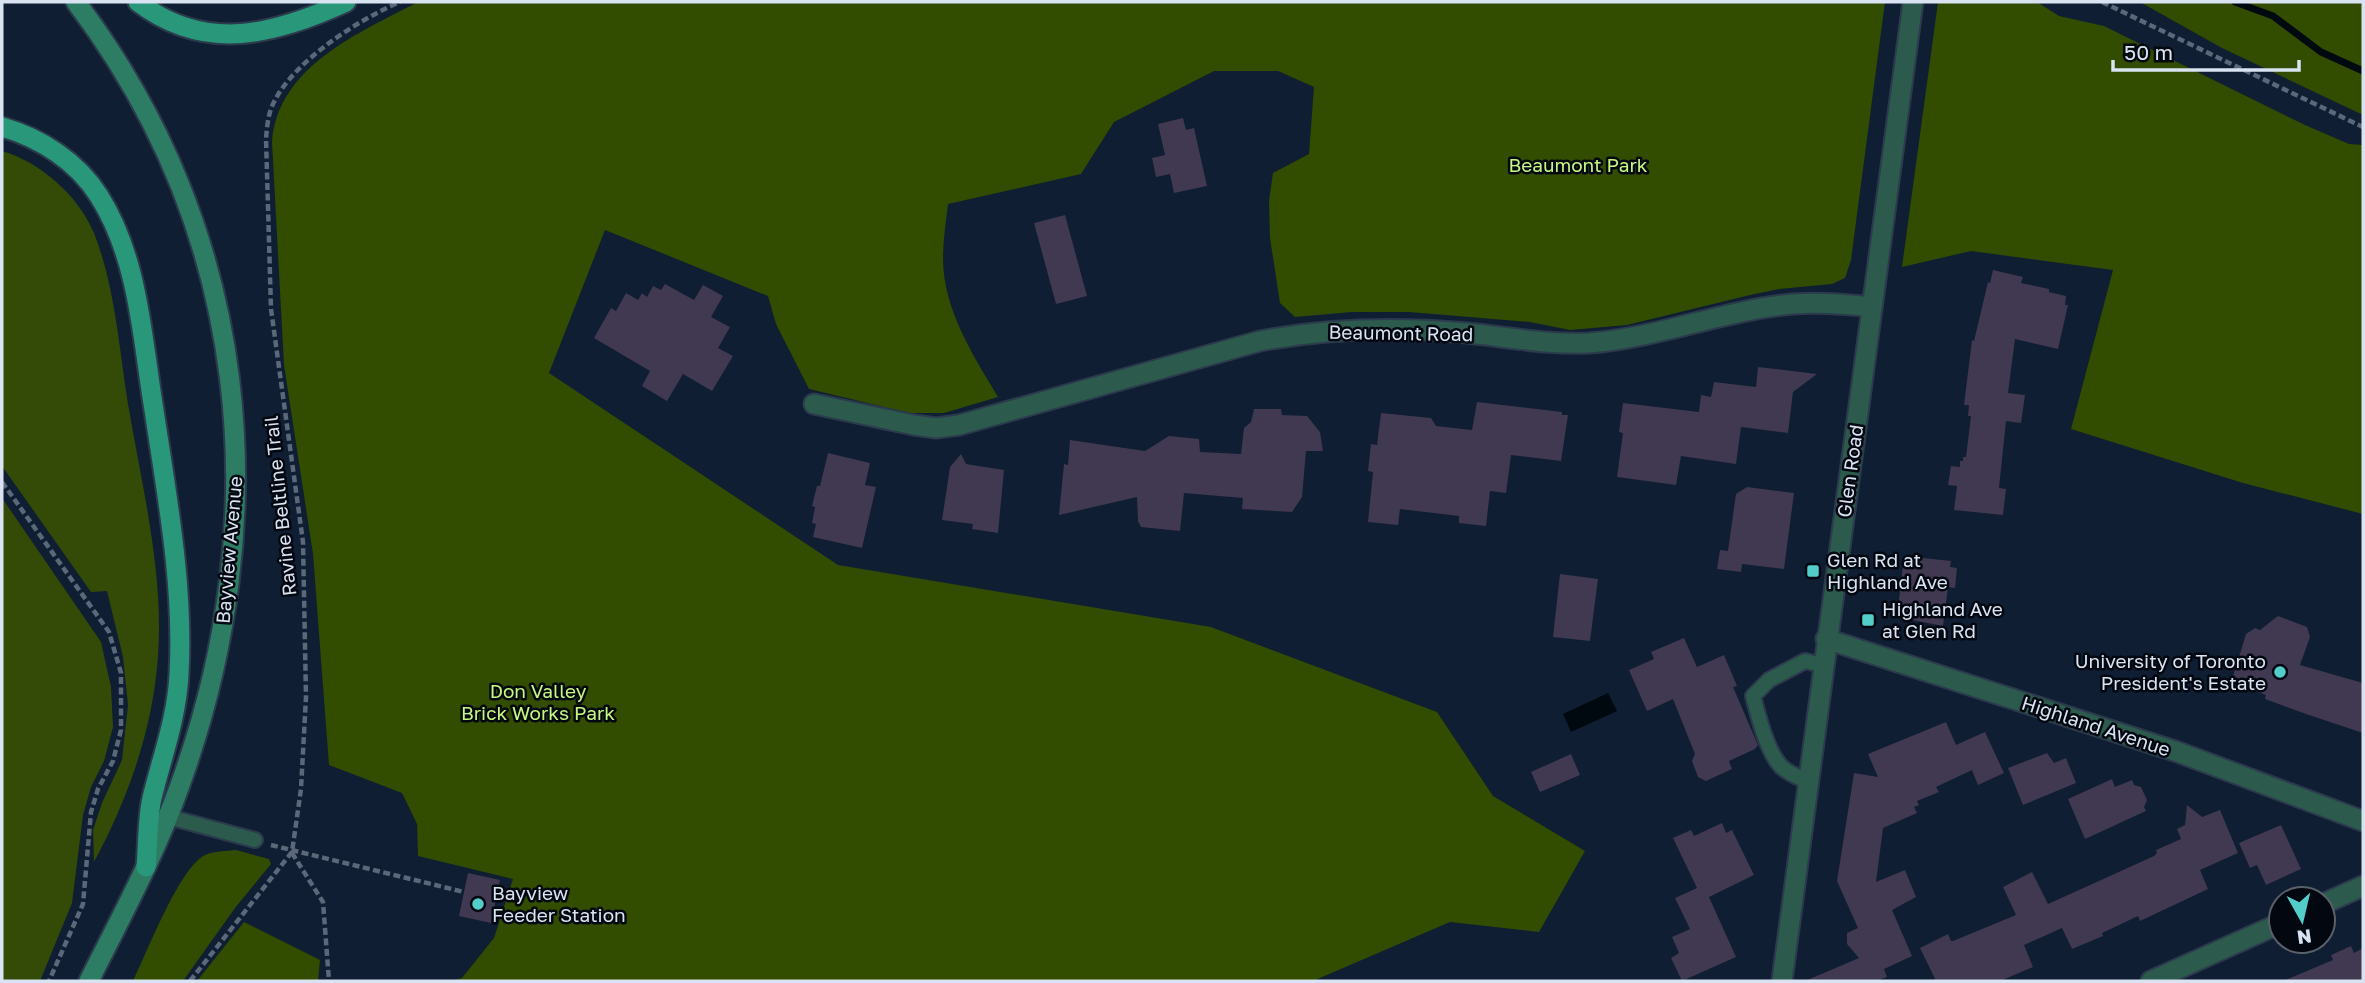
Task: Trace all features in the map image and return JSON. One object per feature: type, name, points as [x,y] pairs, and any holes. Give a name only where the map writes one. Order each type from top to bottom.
[{"type":"main road","name":"Bayview Avenue","points":[[76,2],[96,28],[147,116],[190,209],[217,302],[234,409],[237,504],[228,595],[210,687],[189,758],[169,817],[89,981]]},
{"type":"main road","points":[[138,2],[179,25],[206,33],[232,35],[283,27],[346,2]]},
{"type":"main road","points":[[2,127],[18,131],[62,154],[98,194],[130,264],[173,532],[180,675],[170,738],[151,801],[146,867]]},
{"type":"street","name":"Glen Road","points":[[1782,981],[1822,665],[1913,2]]},
{"type":"street","name":"Beaumont Road","points":[[814,404],[936,428],[959,425],[1260,341],[1308,332],[1407,330],[1466,333],[1552,343],[1586,343],[1628,339],[1792,304],[1836,303],[1872,307]]},
{"type":"street","name":"Highland Avenue","points":[[1826,639],[2175,751],[2363,821]]},
{"type":"street","points":[[2337,898],[2363,886]]},
{"type":"street","points":[[2151,981],[2267,929]]},
{"type":"lane","points":[[1807,781],[1779,764],[1766,736],[1753,696],[1769,681],[1805,661],[1822,665]]},
{"type":"lane","points":[[169,817],[255,840]]},
{"type":"path","name":"Ravine Beltline Trail","points":[[292,852],[304,749],[305,598],[298,497],[271,309],[266,139],[272,104],[304,63],[326,44],[400,2]]},
{"type":"path","points":[[2102,2],[2363,127]]},
{"type":"path","points":[[2,482],[109,632],[121,673],[121,730],[113,761],[98,789],[91,812],[83,904],[49,981]]},
{"type":"path","points":[[292,852],[464,892]]},
{"type":"path","points":[[190,981],[292,852]]},
{"type":"path","points":[[292,852],[323,902],[329,981]]},
{"type":"green space","points":[[418,2],[1885,2],[1851,260],[1845,278],[1832,284],[1779,289],[1627,325],[1570,330],[1530,322],[1409,312],[1352,312],[1295,317],[1280,303],[1270,238],[1269,201],[1273,173],[1309,154],[1314,87],[1278,71],[1214,71],[1114,122],[1081,174],[948,204],[943,258],[948,295],[961,331],[998,397],[944,413],[909,413],[809,389],[776,324],[768,296],[605,230],[549,373],[838,565],[1211,627],[1437,712],[1493,796],[1585,851],[1539,932],[1450,922],[1313,981],[452,981],[462,978],[494,938],[513,879],[418,856],[417,824],[402,793],[329,765],[313,554],[284,365],[272,142],[278,115],[289,92],[305,72],[347,40]]},
{"type":"green space","points":[[1938,2],[2037,2],[2059,16],[2104,26],[2305,125],[2349,144],[2363,145],[2363,514],[2243,483],[2071,429],[2113,270],[1971,251],[1902,267]]},
{"type":"green space","points":[[2140,2],[2363,2],[2363,115],[2222,48]]},
{"type":"green space","points":[[2,151],[30,163],[56,182],[78,206],[94,233],[112,296],[155,561],[159,624],[151,710],[128,788],[94,862],[93,830],[122,760],[128,705],[123,657],[107,591],[91,592],[2,466]]},
{"type":"green space","points":[[2,498],[101,642],[111,687],[113,727],[104,761],[91,787],[83,815],[72,903],[40,981],[2,981]]},
{"type":"green space","points":[[236,850],[269,859],[271,864],[235,908],[183,981],[133,981],[174,893],[195,863],[208,854]]},
{"type":"green space","points":[[244,922],[320,960],[318,981],[197,981]]},
{"type":"shaded area","points":[[1608,693],[1617,711],[1571,732],[1563,714]]},
{"type":"building","points":[[1183,118],[1186,130],[1194,128],[1207,186],[1174,193],[1170,174],[1156,177],[1152,158],[1165,155],[1158,124]]},
{"type":"building","points":[[1065,215],[1087,296],[1056,304],[1034,223]]},
{"type":"building","points":[[1993,270],[2023,277],[2021,283],[2066,296],[2065,305],[2068,305],[2058,349],[2015,339],[2008,393],[2025,395],[2021,423],[2006,421],[1999,488],[2006,489],[2003,515],[1954,510],[1957,486],[1948,485],[1951,466],[1960,467],[1960,461],[1966,457],[1971,416],[1968,416],[1969,405],[1964,405],[1972,340],[1974,341]]},
{"type":"building","points":[[665,284],[694,300],[703,285],[723,296],[711,317],[730,327],[718,348],[733,356],[712,391],[683,374],[667,401],[642,386],[650,371],[594,338],[611,308],[616,311],[626,293],[638,300],[642,293],[647,297],[653,286],[661,290]]},
{"type":"building","points":[[1758,367],[1817,374],[1793,392],[1788,433],[1741,427],[1736,464],[1681,456],[1676,485],[1617,477],[1623,433],[1619,432],[1623,403],[1699,412],[1701,395],[1711,397],[1714,382],[1756,387]]},
{"type":"building","points":[[1477,402],[1562,412],[1562,415],[1568,415],[1561,461],[1511,455],[1506,493],[1490,491],[1486,526],[1459,523],[1459,516],[1400,509],[1398,525],[1368,522],[1373,472],[1368,471],[1371,444],[1377,445],[1381,413],[1431,418],[1436,426],[1472,430]]},
{"type":"building","points":[[1254,409],[1281,409],[1282,415],[1307,416],[1320,432],[1323,451],[1306,451],[1302,497],[1292,512],[1242,509],[1243,498],[1184,493],[1180,531],[1141,527],[1138,521],[1137,497],[1059,515],[1064,464],[1068,465],[1070,440],[1145,451],[1169,436],[1199,439],[1200,452],[1241,454],[1244,428],[1251,422]]},
{"type":"building","points":[[828,453],[870,463],[865,485],[876,487],[862,548],[813,537],[816,524],[812,523],[815,507],[812,506]]},
{"type":"building","points":[[961,454],[966,464],[1004,470],[998,533],[972,529],[973,524],[942,520],[950,467]]},
{"type":"building","points":[[1747,487],[1794,493],[1784,569],[1742,564],[1741,572],[1717,569],[1720,550],[1728,551],[1736,494]]},
{"type":"building","points":[[1904,556],[1951,561],[1950,567],[1957,568],[1955,588],[1948,587],[1943,626],[1897,617]]},
{"type":"building","points":[[1560,574],[1598,579],[1590,641],[1553,637]]},
{"type":"building","name":"University of Toronto President's Estate","points":[[2278,616],[2307,627],[2310,637],[2300,665],[2363,683],[2363,733],[2265,699],[2266,695],[2231,683],[2246,634],[2255,628],[2260,630]]},
{"type":"building","points":[[1684,638],[1697,667],[1724,655],[1737,686],[1733,687],[1758,745],[1729,761],[1732,769],[1706,781],[1698,777],[1692,761],[1695,754],[1673,699],[1647,711],[1629,670],[1654,659],[1651,652]]},
{"type":"building","points":[[1946,722],[1956,745],[1985,732],[2004,773],[1978,785],[1972,770],[1936,787],[1939,792],[1917,801],[1919,805],[1914,807],[1917,813],[1883,828],[1876,882],[1905,870],[1916,897],[1892,910],[1912,956],[1884,969],[1887,977],[1876,981],[1805,981],[1859,958],[1847,944],[1847,933],[1858,928],[1837,881],[1854,773],[1878,777],[1868,754]]},
{"type":"building","points":[[2047,753],[2054,763],[2066,758],[2076,783],[2023,805],[2008,768]]},
{"type":"building","points":[[1571,754],[1580,775],[1540,792],[1531,772]]},
{"type":"building","points":[[2112,779],[2115,787],[2132,780],[2134,785],[2141,787],[2147,800],[2144,807],[2146,811],[2085,839],[2068,799]]},
{"type":"building","points":[[2187,805],[2202,817],[2220,810],[2238,853],[2200,870],[2208,889],[2140,921],[2138,916],[2102,933],[2103,936],[2072,949],[2062,928],[2024,945],[2033,967],[2000,981],[1936,981],[1920,948],[1948,934],[1953,941],[2016,915],[2003,887],[2032,872],[2048,904],[2154,856],[2156,850],[2181,839],[2177,829],[2185,825]]},
{"type":"building","points":[[1722,823],[1726,833],[1732,830],[1754,875],[1709,897],[1736,957],[1682,981],[1671,958],[1679,953],[1672,937],[1690,929],[1675,898],[1697,888],[1673,838],[1691,830],[1694,836]]},
{"type":"building","points":[[2281,825],[2301,869],[2266,885],[2257,865],[2250,868],[2239,843]]},
{"type":"building","name":"Bayview Feeder Station","points":[[468,873],[500,880],[491,923],[459,916]]},
{"type":"building","points":[[2351,946],[2354,953],[2363,948],[2363,981],[2283,981],[2333,960],[2331,955],[2337,955],[2337,952]]},
{"type":"waterway","points":[[2235,2],[2273,16],[2321,52],[2363,71]]},
{"type":"place","name":"Glen Rd at Highland Ave","points":[[1813,571]]},
{"type":"place","name":"Highland Ave at Glen Rd","points":[[1868,620]]},
{"type":"place","name":"University of Toronto President's Estate","points":[[2280,672]]},
{"type":"place","name":"Bayview Feeder Station","points":[[478,904]]},
{"type":"park label","name":"Beaumont Park","points":[[1578,165]]},
{"type":"park label","name":"Don Valley Brick Works Park","points":[[538,702]]}]
